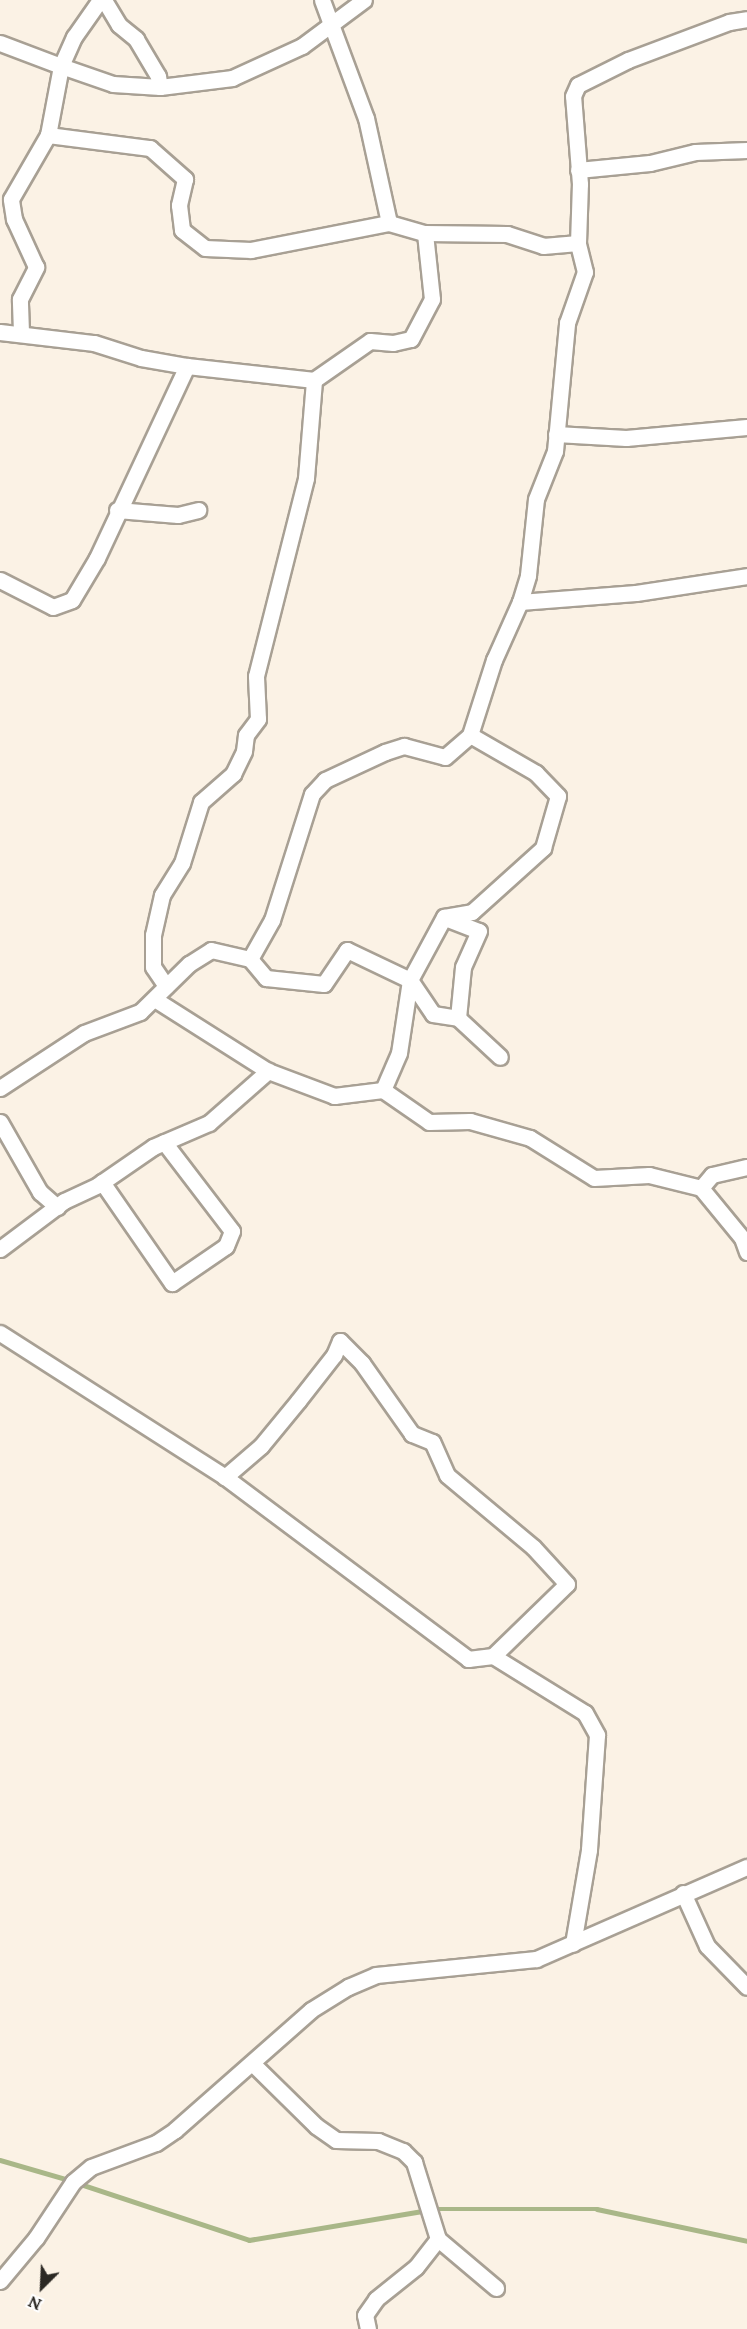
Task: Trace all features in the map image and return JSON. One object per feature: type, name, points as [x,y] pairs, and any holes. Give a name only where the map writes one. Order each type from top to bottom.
[{"type":"street","points":[[21,332],[20,299],[33,280],[36,267],[14,219],[11,199],[48,135],[61,66],[74,37],[102,0],[119,25],[136,39],[158,76],[160,87]]},
{"type":"street","points":[[322,0],[339,54],[354,82],[366,118],[389,224]]},
{"type":"street","points":[[0,44],[113,84],[160,87],[232,78],[302,46],[364,0]]},
{"type":"street","points":[[250,959],[272,920],[312,794],[317,786],[404,746],[445,757],[470,735],[494,660],[520,602],[528,575],[536,499],[555,451],[567,323],[585,272],[578,243],[578,170],[573,96],[578,85],[628,60],[729,22],[747,19]]},
{"type":"street","points":[[48,135],[150,148],[185,179],[179,205],[182,230],[205,248],[251,250],[389,224],[425,233],[507,234],[543,246],[578,243]]},
{"type":"street","points":[[578,170],[650,163],[695,152],[747,150]]},
{"type":"street","points":[[0,332],[21,332],[94,343],[141,358],[187,366],[314,380],[370,341],[393,343],[411,339],[432,299],[425,233]]},
{"type":"street","points":[[0,580],[52,607],[72,600],[96,558],[187,366]]},
{"type":"street","points":[[166,986],[153,967],[153,935],[162,894],[182,862],[201,802],[233,774],[244,751],[246,735],[258,718],[256,676],[306,478],[314,380]]},
{"type":"street","points":[[556,434],[626,438],[747,427]]},
{"type":"street","points":[[117,510],[169,514],[198,510]]},
{"type":"street","points":[[520,602],[636,593],[747,576]]},
{"type":"street","points":[[444,917],[472,912],[543,848],[558,796],[536,773],[470,735]]},
{"type":"street","points":[[383,1090],[399,1053],[410,980],[444,917]]},
{"type":"street","points":[[444,917],[479,931],[463,967],[458,1018]]},
{"type":"street","points":[[0,1088],[84,1034],[140,1012],[156,1000],[166,986],[211,950],[250,959],[266,978],[324,984],[347,950],[410,980],[433,1014],[458,1018],[500,1057]]},
{"type":"street","points":[[156,1000],[268,1071],[334,1096],[383,1090],[429,1122],[470,1121],[530,1138],[594,1178],[649,1176],[701,1188],[742,1238],[747,1252]]},
{"type":"street","points":[[0,1249],[57,1207],[102,1182],[164,1142],[209,1123],[268,1071]]},
{"type":"street","points":[[0,1122],[40,1192],[57,1207]]},
{"type":"street","points":[[102,1182],[172,1283],[226,1246],[232,1231],[164,1142]]},
{"type":"street","points":[[701,1188],[712,1175],[747,1167]]},
{"type":"street","points":[[0,1333],[225,1477],[468,1659],[493,1656],[567,1584],[533,1547],[447,1475],[432,1442],[411,1434],[362,1363],[340,1341],[334,1355],[261,1446],[225,1477]]},
{"type":"street","points":[[493,1656],[585,1713],[597,1735],[589,1850],[573,1944]]},
{"type":"street","points":[[0,2282],[82,2174],[91,2167],[156,2143],[175,2130],[311,2010],[376,1975],[496,1966],[536,1959],[747,1867]]},
{"type":"street","points":[[683,1893],[707,1946],[747,1987]]},
{"type":"street","points":[[252,2063],[316,2126],[336,2140],[378,2141],[403,2151],[414,2162],[431,2209],[438,2239],[496,2288]]},
{"type":"street","points":[[368,2329],[365,2315],[376,2299],[416,2267],[438,2239]]},
{"type":"waterway","points":[[0,2160],[69,2180]]},
{"type":"waterway","points":[[77,2183],[249,2240],[435,2209],[597,2209],[747,2241]]}]
